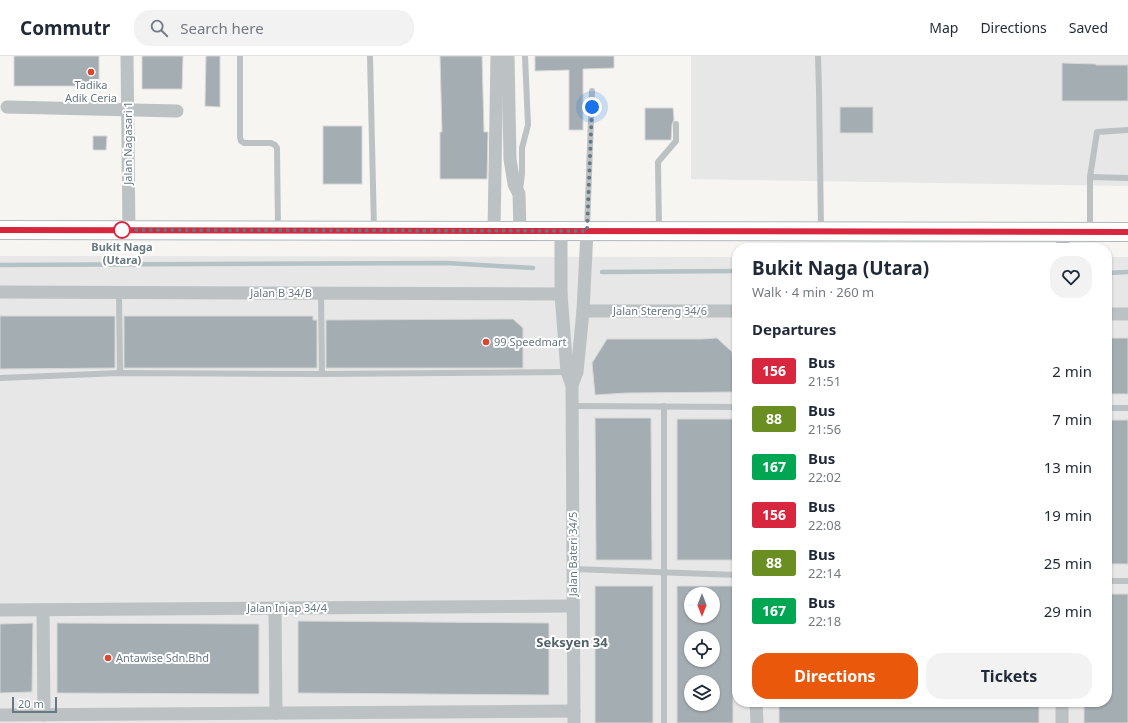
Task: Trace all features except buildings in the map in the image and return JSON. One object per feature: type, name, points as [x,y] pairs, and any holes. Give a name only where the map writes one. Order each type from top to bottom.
[{"type":"main road","points":[[0,230],[821,232],[1063,240],[1090,232],[1128,232]]},
{"type":"street","name":"Jalan Nagasari 1","points":[[127,56],[129,230]]},
{"type":"street","points":[[494,231],[497,56]]},
{"type":"street","points":[[508,56],[510,158],[514,184],[519,194],[520,231]]},
{"type":"street","points":[[7,107],[177,111]]},
{"type":"street","points":[[561,231],[561,294],[572,372]]},
{"type":"street","points":[[572,372],[583,312],[587,231]]},
{"type":"street","name":"Jalan B 34/B","points":[[0,292],[561,294]]},
{"type":"street","name":"Jalan Stereng 34/6","points":[[583,312],[732,311]]},
{"type":"street","points":[[1112,314],[1128,314]]},
{"type":"street","name":"Jalan Bateri 34/5","points":[[572,372],[574,717]]},
{"type":"street","name":"Jalan Injap 34/4","points":[[0,610],[573,606]]},
{"type":"street","points":[[275,608],[276,716]]},
{"type":"street","points":[[43,610],[44,715]]},
{"type":"street","points":[[756,707],[757,723]]},
{"type":"street","points":[[1062,707],[1062,723]]},
{"type":"street","points":[[0,715],[30,719],[44,715],[276,716],[554,711],[574,717]]},
{"type":"lane","points":[[240,56],[240,137],[241,141],[244,143],[271,143],[277,148],[278,230]]},
{"type":"lane","points":[[370,56],[374,231]]},
{"type":"lane","points":[[519,194],[522,174],[522,148],[528,125],[525,56]]},
{"type":"lane","points":[[818,56],[821,232]]},
{"type":"lane","points":[[587,231],[592,91]]},
{"type":"lane","points":[[660,231],[658,162],[676,141],[676,124]]},
{"type":"lane","points":[[1090,232],[1090,177],[1097,132],[1128,130]]},
{"type":"lane","points":[[1090,177],[1128,178]]},
{"type":"lane","points":[[119,293],[120,373]]},
{"type":"lane","points":[[321,293],[322,374]]},
{"type":"lane","points":[[0,378],[120,373],[322,374],[572,372]]},
{"type":"lane","points":[[572,406],[732,406]]},
{"type":"lane","points":[[664,406],[664,723]]},
{"type":"lane","points":[[1112,408],[1128,408]]},
{"type":"lane","points":[[573,569],[732,575]]},
{"type":"lane","points":[[1112,581],[1128,581]]},
{"type":"shaded area","points":[[691,56],[1128,56],[1128,186],[691,179]]},
{"type":"shaded area","points":[[0,256],[732,257],[732,707],[1112,707],[1112,257],[1128,257],[1128,723],[0,723]]},
{"type":"waterway","points":[[0,265],[447,263],[533,268]]},
{"type":"waterway","points":[[602,272],[732,271]]},
{"type":"waterway","points":[[1112,273],[1128,272]]},
{"type":"bus line","name":"156","points":[[0,230],[1128,232]]},
{"type":"place","name":"Tadika Adik Ceria","points":[[91,72]]},
{"type":"place","name":"Bukit Naga (Utara)","points":[[122,230]]},
{"type":"place","name":"99 Speedmart","points":[[486,342]]},
{"type":"place","name":"Antawise Sdn.Bhd","points":[[108,658]]},
{"type":"district","name":"Seksyen 34","points":[[572,642]]},
{"type":"route","points":[[122,230],[587,231],[592,107]]}]
